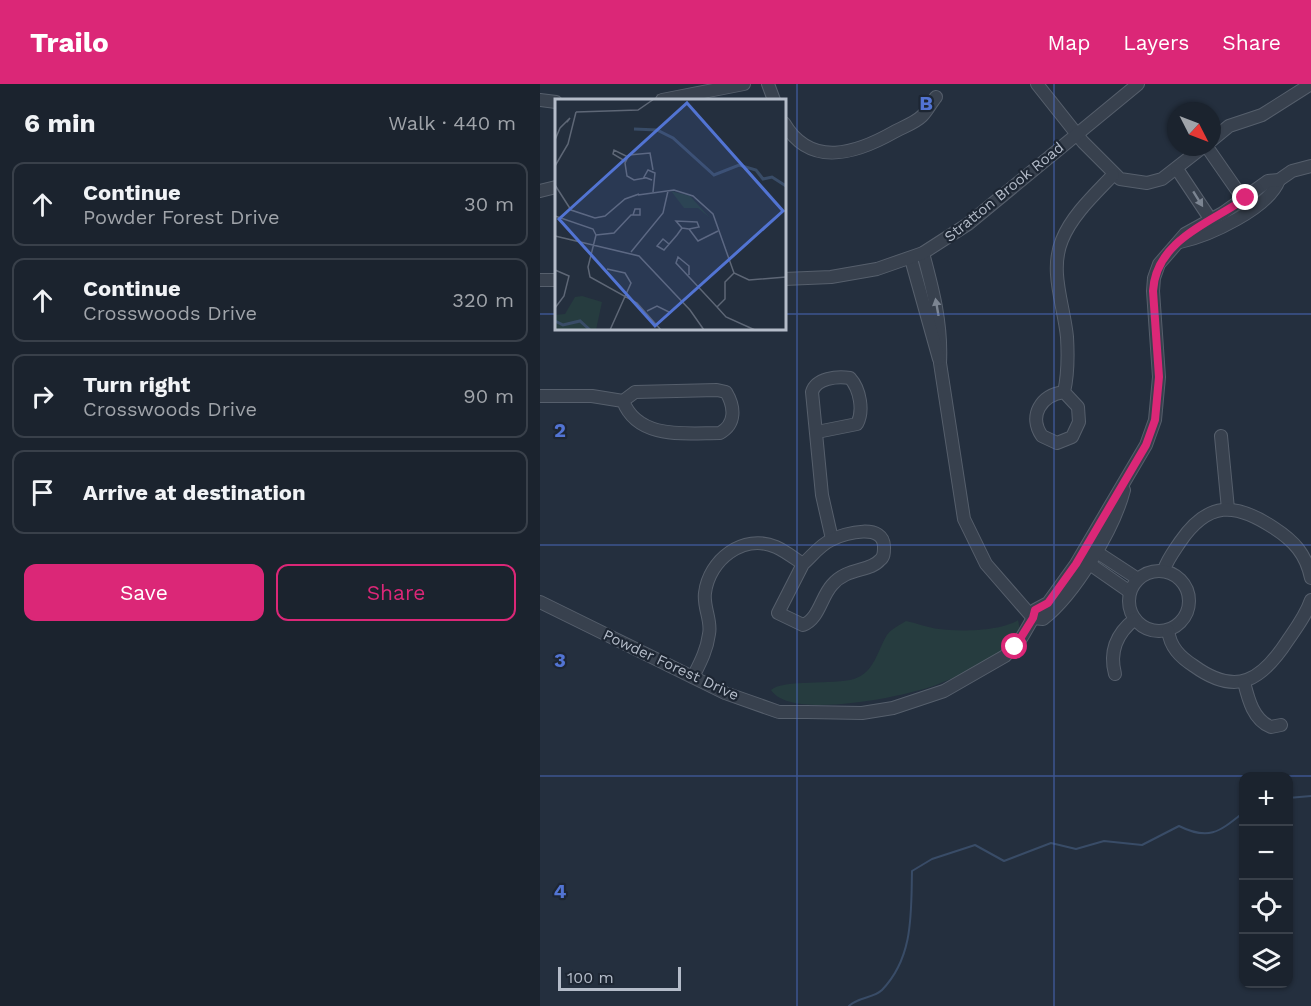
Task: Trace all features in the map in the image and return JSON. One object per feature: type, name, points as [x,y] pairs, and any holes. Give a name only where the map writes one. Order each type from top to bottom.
[{"type":"street","points":[[667,99],[744,84]]},
{"type":"street","points":[[768,84],[774,99]]},
{"type":"street","points":[[1037,84],[1113,175],[1133,183],[1147,183],[1162,179],[1194,156]]},
{"type":"street","name":"Stratton Brook Road","points":[[786,279],[831,277],[877,269],[923,253],[968,224],[1138,84]]},
{"type":"street","points":[[1221,133],[1229,126],[1262,115],[1311,84]]},
{"type":"street","points":[[786,125],[807,145],[826,152],[844,154],[866,147],[921,117],[936,97]]},
{"type":"street","points":[[540,100],[555,102]]},
{"type":"street","points":[[1212,156],[1247,205]]},
{"type":"street","points":[[911,259],[940,363],[964,519],[986,564],[1033,618],[1043,619],[1055,609],[1120,504],[1125,484],[1146,445],[1155,420],[1159,377],[1154,278],[1167,254],[1180,242],[1276,189],[1280,180],[1292,171],[1311,166]]},
{"type":"street","points":[[1177,169],[1214,225]]},
{"type":"street","points":[[1064,392],[1067,337],[1059,295],[1058,252],[1068,229],[1113,175]]},
{"type":"street","points":[[540,191],[555,187]]},
{"type":"street","points":[[923,253],[936,300],[942,337],[940,363]]},
{"type":"street","points":[[817,432],[857,424],[861,417],[858,390],[850,378],[821,381],[814,385],[812,392],[822,495],[832,539]]},
{"type":"street","points":[[540,396],[592,396],[623,401],[635,392],[717,390],[726,392],[730,399],[732,421],[728,429],[720,434],[661,433],[638,421],[627,411],[623,401]]},
{"type":"street","points":[[1221,436],[1228,509]]},
{"type":"street","points":[[1164,570],[1189,529],[1208,514],[1228,509],[1253,514],[1307,551],[1311,578]]},
{"type":"street","points":[[871,531],[880,535],[884,543],[884,555],[873,566],[839,577],[829,588],[813,620],[803,625],[778,613],[803,564],[832,539],[871,531]]},
{"type":"street","points":[[693,677],[706,649],[710,630],[705,596],[707,580],[714,566],[724,555],[737,548],[763,543],[775,547],[803,564]]},
{"type":"street","points":[[1091,548],[1138,579]]},
{"type":"street","points":[[1085,560],[1130,592]]},
{"type":"street","points":[[1164,570],[1180,578],[1189,594],[1190,603],[1183,620],[1168,630],[1149,630],[1134,619],[1128,602],[1130,592],[1138,579],[1146,573],[1164,570]]},
{"type":"street","points":[[1168,630],[1169,641],[1176,651],[1201,671],[1222,681],[1244,682],[1266,670],[1298,627],[1311,600]]},
{"type":"street","name":"Powder Forest Drive","points":[[540,602],[725,693],[779,712],[862,713],[893,708],[944,691],[991,666],[1015,647],[1033,618]]},
{"type":"street","points":[[1115,674],[1113,655],[1115,644],[1125,627],[1134,619]]},
{"type":"street","points":[[1244,682],[1249,700],[1259,718],[1271,727],[1281,725]]},
{"type":"green space","points":[[1018,620],[1020,630],[1004,649],[993,657],[959,675],[921,690],[876,700],[824,705],[801,704],[782,699],[771,690],[786,684],[845,681],[861,676],[875,660],[889,633],[906,621],[947,630],[969,630],[1002,626]]},
{"type":"waterway","points":[[1293,798],[1311,796]]},
{"type":"waterway","points":[[849,1006],[879,993],[900,963],[909,934],[912,871],[932,859],[975,845],[1004,861],[1051,843],[1076,849],[1104,841],[1142,845],[1179,826],[1198,833],[1213,832],[1228,825],[1239,816]]},
{"type":"route","points":[[1015,647],[1033,618],[1035,610],[1048,603],[1076,564],[1146,445],[1155,420],[1159,377],[1158,332],[1153,291],[1154,278],[1160,264],[1185,234],[1246,198]]}]
